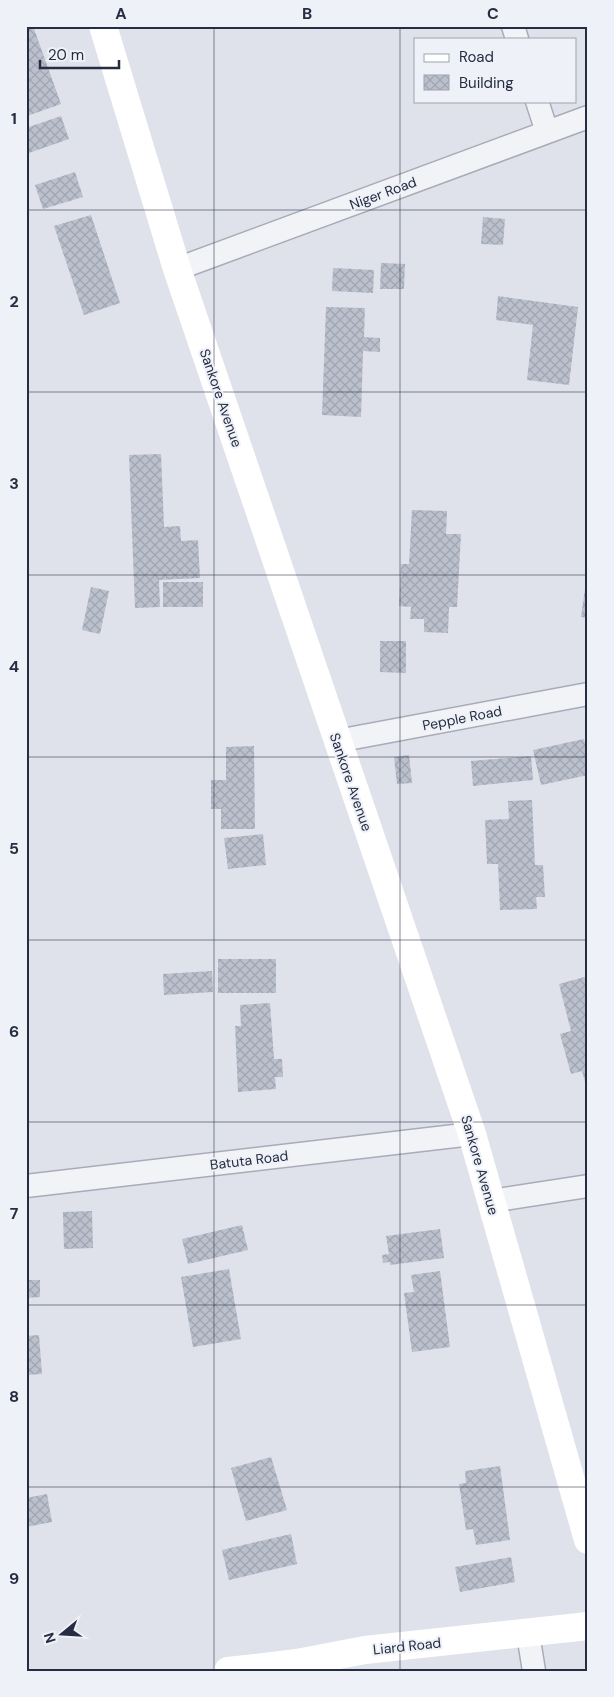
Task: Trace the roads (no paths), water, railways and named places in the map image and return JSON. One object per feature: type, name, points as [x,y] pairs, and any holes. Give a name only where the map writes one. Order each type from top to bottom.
[{"type":"street","name":"Sankore Avenue","points":[[103,26],[177,269],[472,1134],[588,1540]]},
{"type":"street","points":[[513,26],[517,38]]},
{"type":"street","points":[[537,102],[547,132]]},
{"type":"street","name":"Niger Road","points":[[177,269],[588,117]]},
{"type":"street","name":"Pepple Road","points":[[337,741],[588,694]]},
{"type":"street","name":"Batuta Road","points":[[26,1186],[472,1134]]},
{"type":"street","points":[[491,1201],[588,1186]]},
{"type":"street","name":"Liard Road","points":[[228,1671],[297,1667],[365,1650],[528,1634],[588,1626]]},
{"type":"street","points":[[528,1634],[534,1671]]}]
